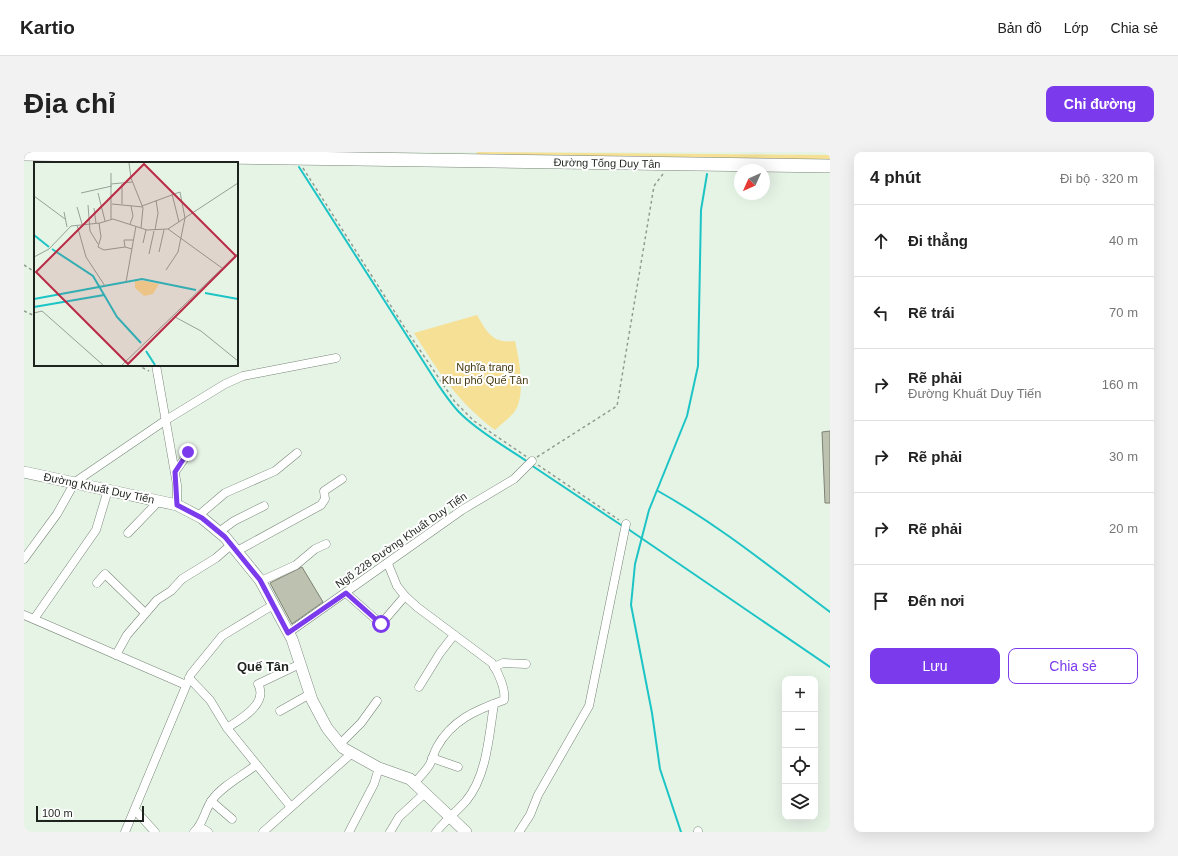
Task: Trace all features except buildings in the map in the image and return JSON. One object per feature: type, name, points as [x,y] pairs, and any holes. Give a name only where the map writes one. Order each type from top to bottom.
[{"type":"highway","name":"Đường Tống Duy Tân","points":[[24,154],[121,159],[235,154],[302,158],[438,156],[673,164],[827,166]]},
{"type":"main road","name":"Đường Khuất Duy Tiến","points":[[24,472],[177,505],[198,516],[219,532],[261,580],[288,633],[310,694],[327,728],[340,744],[352,753],[379,768],[410,779],[466,832]]},
{"type":"street","points":[[24,559],[57,514],[74,482],[166,420],[225,384],[243,376],[336,358]]},
{"type":"street","points":[[156,366],[175,472],[177,505]]},
{"type":"street","points":[[175,472],[188,452]]},
{"type":"street","points":[[198,516],[225,493],[275,471],[297,453]]},
{"type":"street","name":"Ngõ 228 Đường Khuất Duy Tiến","points":[[288,633],[388,564],[462,510],[514,479],[530,463]]},
{"type":"street","points":[[116,655],[127,635],[145,613],[157,600],[171,591],[182,579],[234,548],[321,505],[325,499],[324,491],[342,479]]},
{"type":"street","points":[[34,619],[96,530],[108,490]]},
{"type":"street","points":[[128,533],[159,501]]},
{"type":"street","points":[[219,532],[234,521],[264,506]]},
{"type":"street","points":[[519,832],[530,815],[538,795],[588,710],[625,528]]},
{"type":"street","points":[[261,580],[296,565],[315,549],[326,544]]},
{"type":"street","points":[[388,564],[397,586],[405,596],[494,666],[505,695],[504,700],[470,713],[455,723],[444,734],[425,772],[414,783]]},
{"type":"street","points":[[97,583],[105,574],[145,613]]},
{"type":"street","points":[[346,593],[381,624],[405,596]]},
{"type":"street","points":[[125,832],[188,681],[197,665],[222,636],[245,620],[273,605]]},
{"type":"street","points":[[24,615],[116,655],[188,681],[210,700],[227,728],[292,807]]},
{"type":"street","points":[[419,687],[440,653],[454,635]]},
{"type":"street","points":[[494,666],[503,663],[526,664]]},
{"type":"street","points":[[227,728],[249,714],[261,698],[262,690],[258,684],[300,664]]},
{"type":"street","points":[[280,711],[310,694]]},
{"type":"street","points":[[340,744],[361,723],[378,701]]},
{"type":"street","points":[[436,832],[466,800],[475,786],[482,766],[494,704]]},
{"type":"street","points":[[263,832],[352,753]]},
{"type":"street","points":[[432,758],[458,767]]},
{"type":"street","points":[[208,832],[197,829],[211,801],[216,795],[256,765]]},
{"type":"street","points":[[349,832],[374,784],[379,768]]},
{"type":"street","points":[[390,832],[399,818],[425,793]]},
{"type":"street","points":[[211,801],[232,819]]},
{"type":"street","points":[[135,810],[155,832]]},
{"type":"path","points":[[302,158],[304,171],[452,398],[474,421],[530,463],[625,528]]},
{"type":"path","points":[[530,463],[548,448],[617,406],[654,186],[673,164]]},
{"type":"path","points":[[24,265],[34,271]]},
{"type":"path","points":[[24,311],[34,316]]},
{"type":"path","points":[[139,366],[158,375]]},
{"type":"green space","points":[[477,152],[830,155],[830,162],[476,155]]},
{"type":"green space","name":"Nghĩa trang Khu phố Quế Tân","points":[[477,315],[491,336],[501,341],[515,341],[521,376],[520,396],[515,411],[495,430],[482,420],[460,398],[441,374],[414,333]]},
{"type":"waterway","points":[[299,167],[439,386],[453,405],[462,415],[478,428],[528,462]]},
{"type":"waterway","points":[[681,832],[660,769],[652,713],[631,605],[635,564],[649,510],[687,416],[698,366],[701,210],[707,174]]},
{"type":"waterway","points":[[531,465],[624,527]]},
{"type":"waterway","points":[[658,491],[703,518],[830,612]]},
{"type":"waterway","points":[[628,529],[830,667]]},
{"type":"district","name":"Quế Tân","points":[[263,666]]},
{"type":"route","points":[[188,452],[175,472],[177,485],[177,505],[202,518],[225,537],[260,580],[288,633],[346,593],[381,624]]}]
